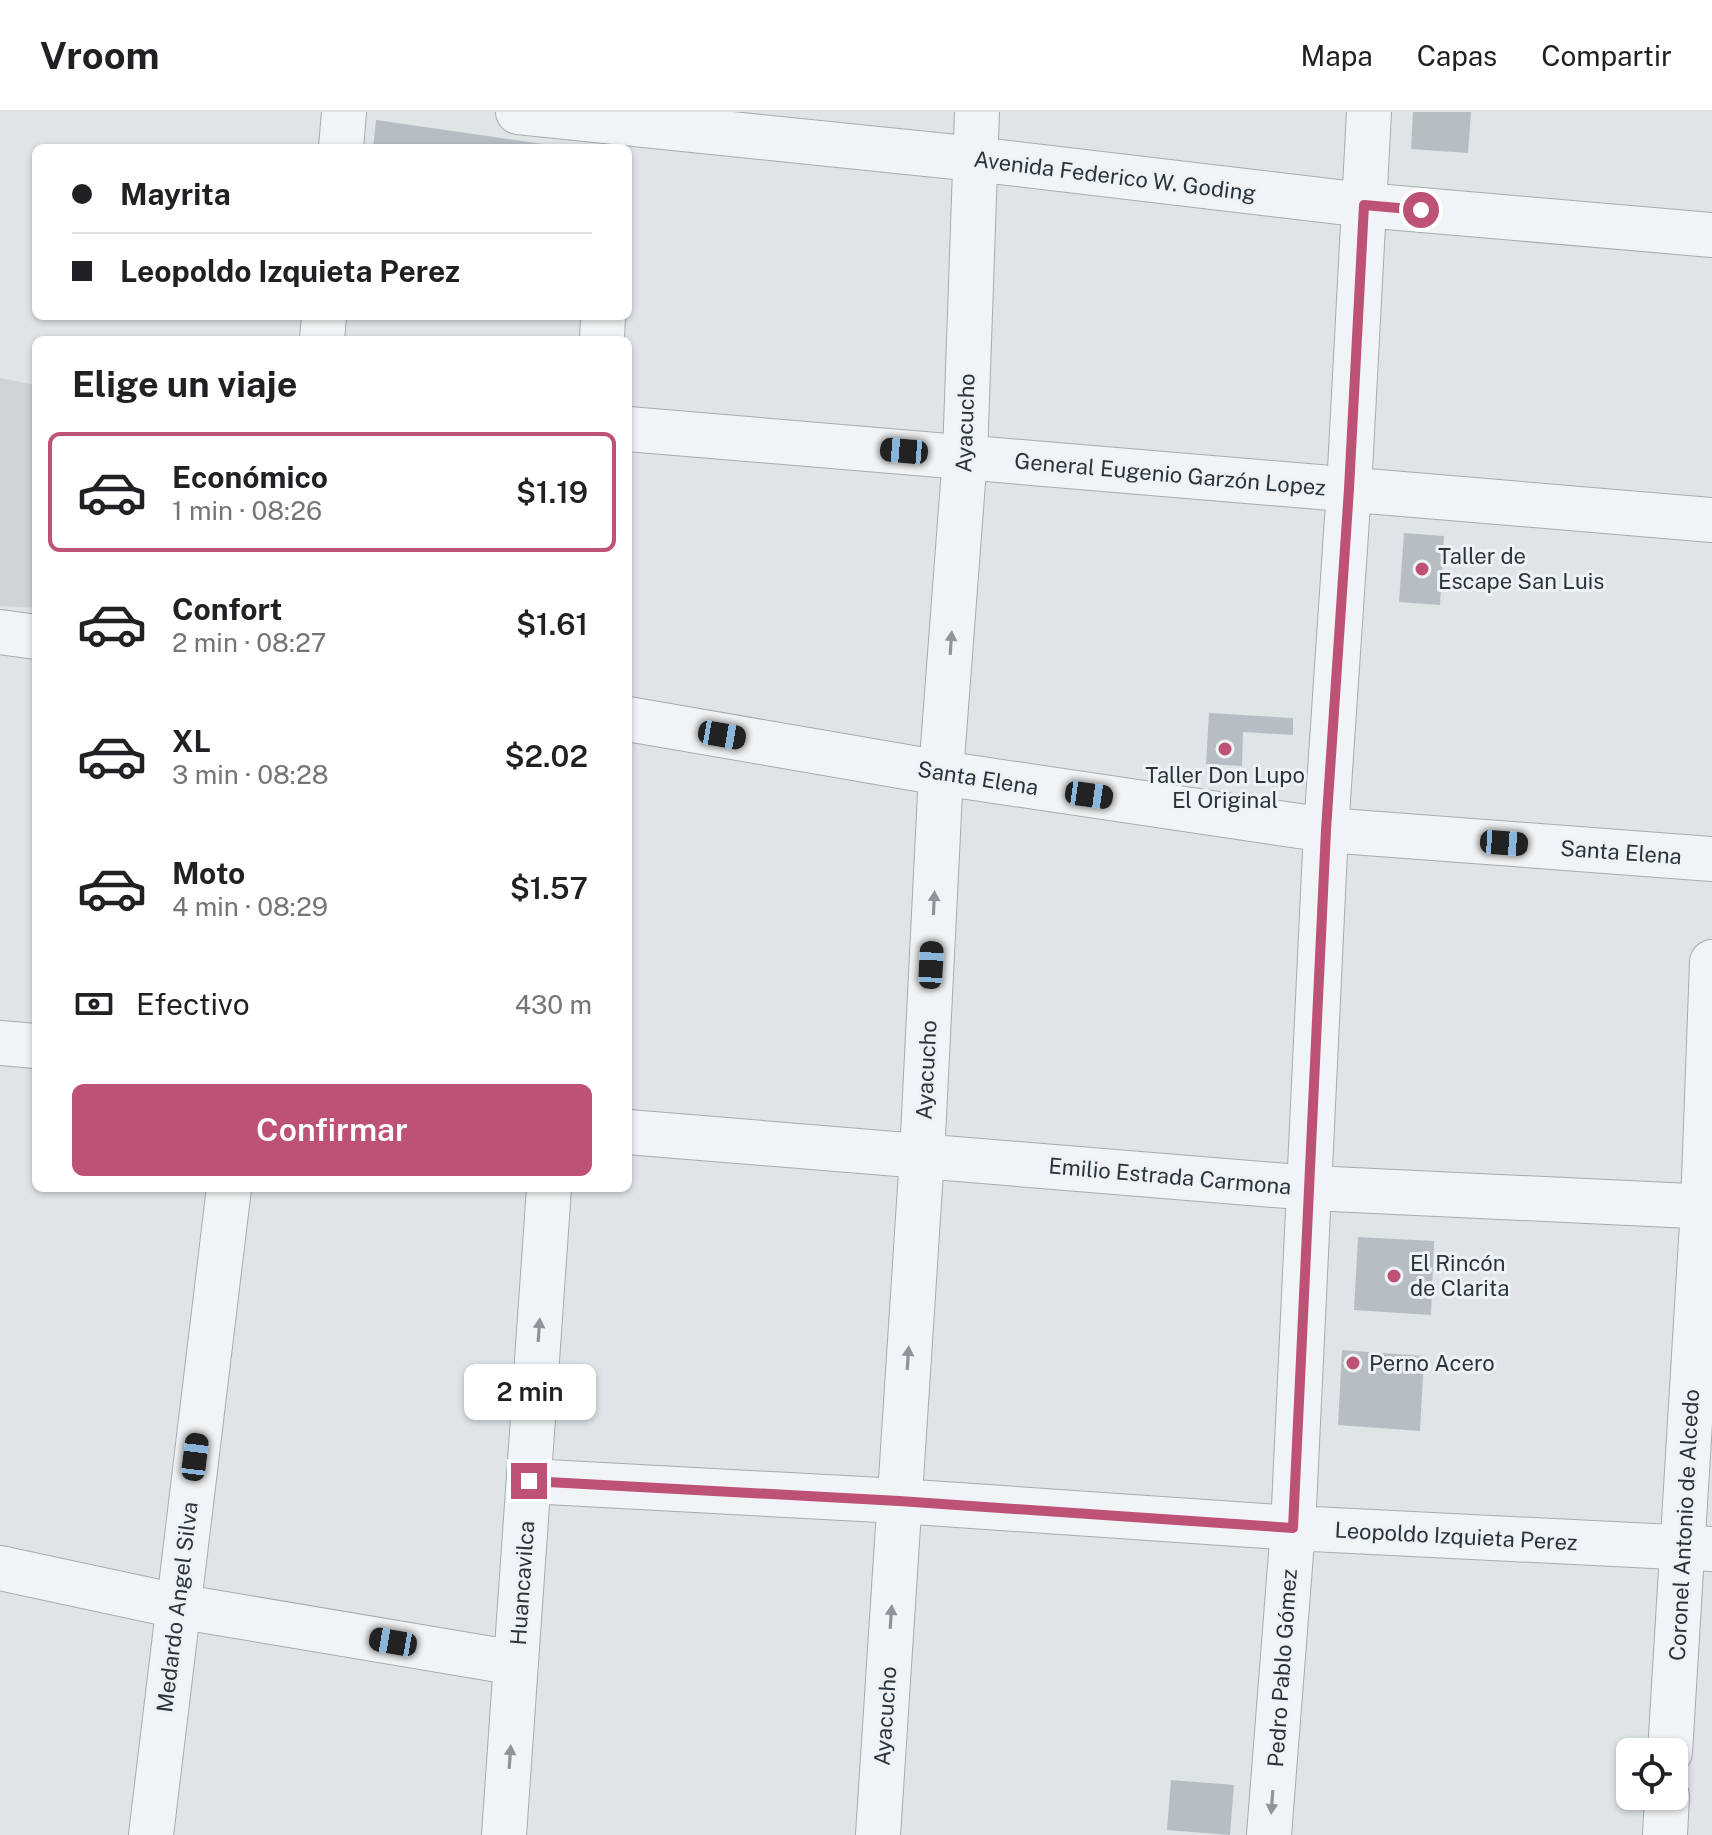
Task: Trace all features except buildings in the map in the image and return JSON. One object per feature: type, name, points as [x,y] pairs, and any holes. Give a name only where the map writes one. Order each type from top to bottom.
[{"type":"street","points":[[341,144],[344,112]]},
{"type":"street","name":"Avenida Federico W. Goding","points":[[518,112],[615,127],[975,159],[1364,205],[1712,235]]},
{"type":"street","name":"Ayacucho","points":[[878,1835],[922,1156],[941,773],[965,456],[977,112]]},
{"type":"street","name":"Pedro Pablo Gómez","points":[[1269,1835],[1293,1528],[1326,830],[1349,489],[1369,112]]},
{"type":"street","name":"General Eugenio Garzón Lopez","points":[[632,429],[1712,520]]},
{"type":"street","points":[[0,632],[32,636]]},
{"type":"street","name":"Santa Elena","points":[[632,720],[941,773],[1326,830],[1712,859]]},
{"type":"street","name":"Coronel Antonio de Alcedo","points":[[1672,1738],[1697,1548],[1712,962]]},
{"type":"street","points":[[0,1043],[32,1046]]},
{"type":"street","name":"Emilio Estrada Carmona","points":[[632,1132],[1311,1188],[1707,1207]]},
{"type":"street","name":"Medardo Angel Silva","points":[[151,1835],[229,1192]]},
{"type":"street","name":"Huancavilca","points":[[504,1835],[549,1192]]},
{"type":"street","name":"Leopoldo Izquieta Perez","points":[[529,1481],[899,1501],[1293,1528],[1697,1548]]},
{"type":"street","points":[[0,1568],[177,1606],[516,1663]]},
{"type":"street","points":[[1665,1835],[1666,1810]]},
{"type":"shaded area","points":[[0,378],[32,384],[32,608],[0,606]]},
{"type":"place","name":"Taller de Escape San Luis","points":[[1422,569]]},
{"type":"place","name":"Taller Don Lupo El Original","points":[[1225,749]]},
{"type":"place","name":"El Rincón de Clarita","points":[[1394,1276]]},
{"type":"place","name":"Perno Acero","points":[[1353,1363]]},
{"type":"route","points":[[529,1481],[899,1501],[1293,1528],[1326,830],[1364,205],[1421,210]]}]
